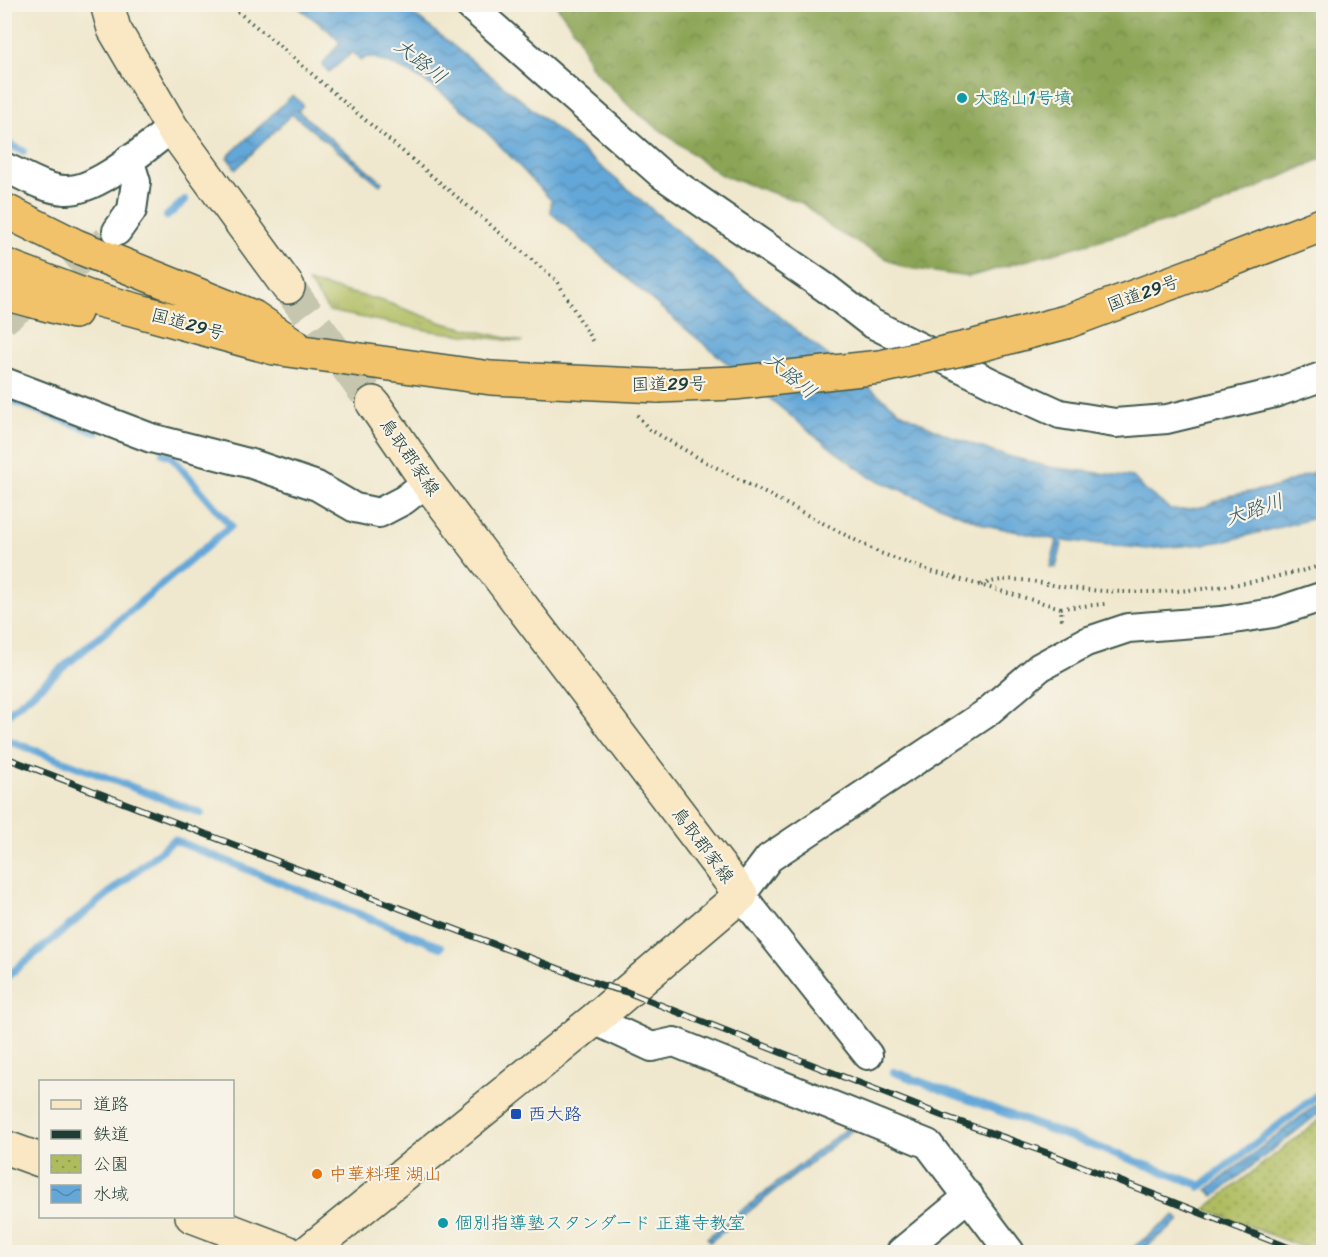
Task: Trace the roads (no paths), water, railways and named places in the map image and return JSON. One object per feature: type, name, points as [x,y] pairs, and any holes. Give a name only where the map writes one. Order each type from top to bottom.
[{"type":"highway","points":[[4,210],[76,246],[253,317],[290,350]]},
{"type":"highway","name":"国道29号","points":[[4,265],[88,297],[290,350],[491,378],[658,386],[734,383],[880,367],[975,346],[1066,321],[1323,224]]},
{"type":"highway","points":[[4,292],[144,331],[290,350]]},
{"type":"main road","points":[[106,5],[114,29],[172,128],[288,286]]},
{"type":"main road","name":"鳥取郡家線","points":[[308,1252],[594,1020],[741,895],[427,482],[373,404]]},
{"type":"main road","points":[[4,1146],[39,1160]]},
{"type":"main road","points":[[197,1218],[287,1252]]},
{"type":"street","points":[[468,4],[661,174],[826,288],[871,323],[1060,414],[1115,423],[1167,419],[1275,393],[1323,376]]},
{"type":"street","points":[[4,166],[44,185],[65,190],[83,188],[172,128]]},
{"type":"street","points":[[117,231],[132,210],[136,182],[129,159]]},
{"type":"street","points":[[4,382],[151,438],[252,464],[317,486],[356,507],[379,513],[404,500],[427,482]]},
{"type":"street","points":[[868,1055],[741,895],[769,858],[986,714],[1040,667],[1086,642],[1128,628],[1221,621],[1273,613],[1323,596]]},
{"type":"street","points":[[594,1020],[652,1047],[674,1042],[928,1144],[1010,1252]]},
{"type":"street","points":[[901,1252],[969,1196]]},
{"type":"water","name":"大路川","points":[[295,5],[402,5],[525,103],[802,335],[902,413],[945,434],[993,452],[1049,467],[1133,477],[1145,490],[1170,509],[1183,510],[1206,506],[1228,496],[1276,487],[1323,468],[1323,516],[1230,540],[1204,544],[1147,549],[1063,540],[1056,568],[1050,567],[1057,540],[985,525],[870,477],[820,440],[551,213],[551,200],[495,140],[453,101],[407,71],[372,57],[361,61],[353,52],[329,72],[322,65],[340,42]]},
{"type":"water","points":[[293,95],[303,105],[298,111],[382,182],[380,185],[292,114],[236,169],[227,157]]},
{"type":"water","points":[[1323,1099],[1323,1110],[1214,1196],[1207,1190]]},
{"type":"water","points":[[849,1126],[855,1128],[710,1242],[707,1238]]},
{"type":"water","points":[[1175,1215],[1180,1221],[1139,1252],[1127,1252]]},
{"type":"waterway","points":[[4,142],[23,151]]},
{"type":"waterway","points":[[167,216],[185,200]]},
{"type":"waterway","points":[[16,402],[97,432]]},
{"type":"waterway","points":[[4,717],[231,526],[171,456],[163,453]]},
{"type":"waterway","points":[[4,739],[201,813]]},
{"type":"waterway","points":[[4,979],[174,840],[441,947]]},
{"type":"waterway","points":[[894,1072],[1197,1184]]},
{"type":"waterway","points":[[1200,1187],[1324,1090]]},
{"type":"tunnel","points":[[4,321],[106,240]]},
{"type":"tunnel","points":[[288,287],[373,403]]},
{"type":"railway","points":[[4,757],[601,985],[627,992],[1300,1252]]},
{"type":"place","name":"大路山1号墳","points":[[962,98]]},
{"type":"place","name":"西大路","points":[[516,1114]]},
{"type":"place","name":"中華料理 湖山","points":[[317,1174]]},
{"type":"place","name":"個別指導塾スタンダード 正蓮寺教室","points":[[443,1223]]}]
